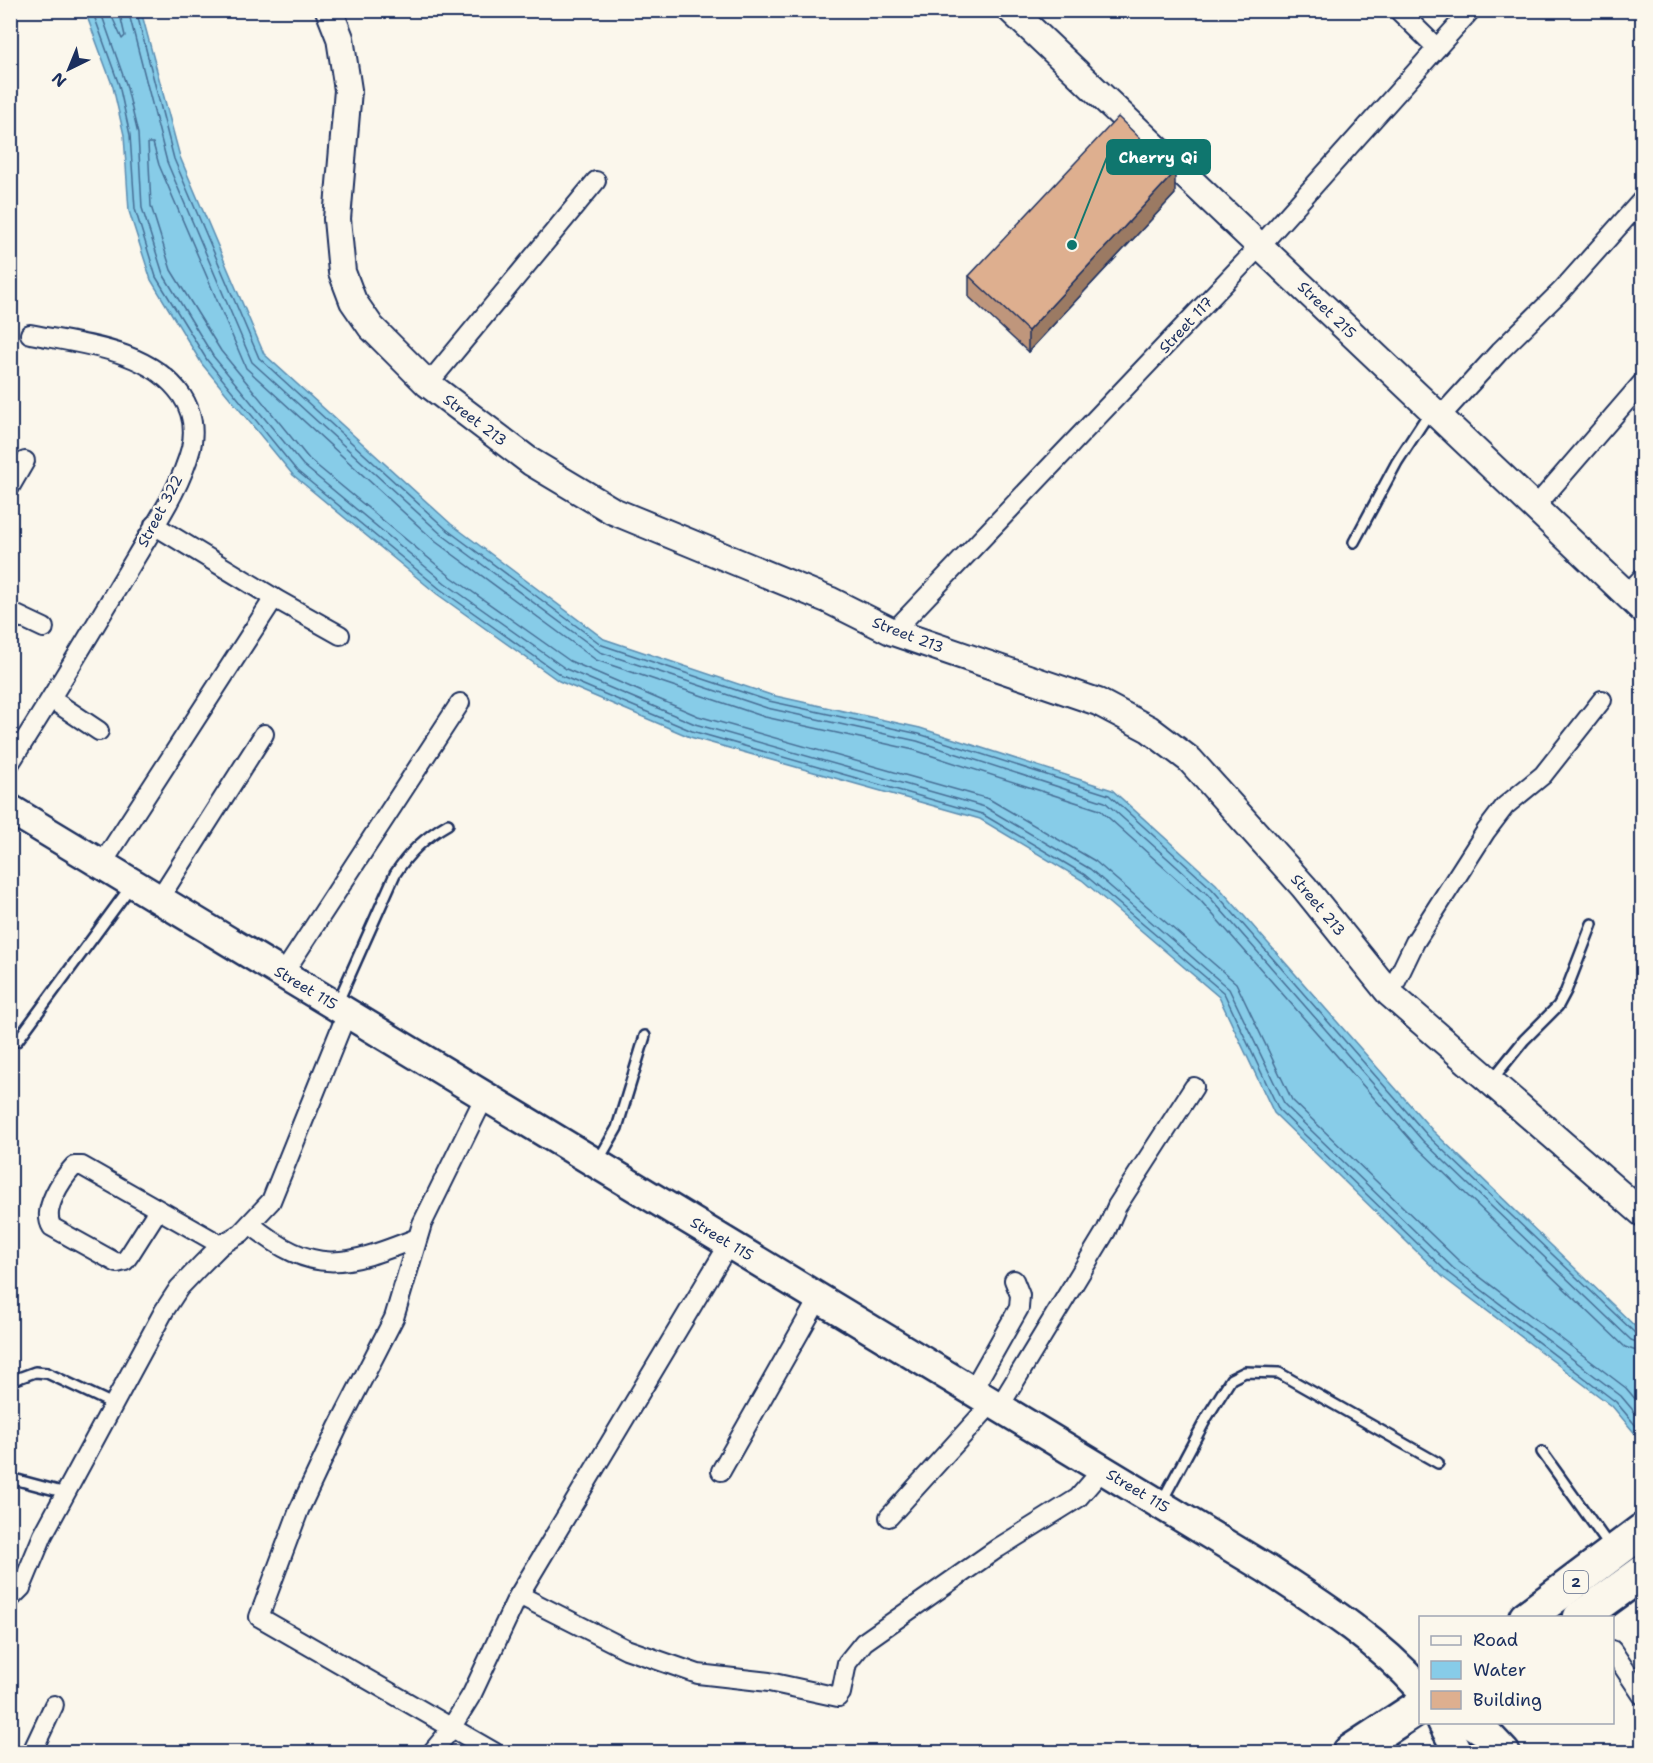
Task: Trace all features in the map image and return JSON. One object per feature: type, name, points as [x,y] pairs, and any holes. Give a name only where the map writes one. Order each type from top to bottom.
[{"type":"highway","name":"2","points":[[1527,1616],[1627,1543]]},
{"type":"highway","name":"2","points":[[1584,1616],[1642,1573]]},
{"type":"highway","points":[[1350,1752],[1419,1707]]},
{"type":"main road","name":"Street 115","points":[[10,809],[1267,1569],[1339,1616],[1398,1665],[1419,1687]]},
{"type":"main road","points":[[1443,1724],[1458,1752]]},
{"type":"main road","points":[[1472,1724],[1489,1735],[1505,1752]]},
{"type":"street","name":"Street 213","points":[[329,10],[340,38],[348,90],[337,219],[342,272],[353,301],[371,327],[428,384],[531,462],[613,511],[829,600],[893,632],[1098,702],[1157,735],[1190,760],[1304,887],[1390,994],[1642,1213]]},
{"type":"street","name":"Street 215","points":[[1011,10],[1119,129],[1260,246],[1535,507],[1637,594]]},
{"type":"street","points":[[1398,10],[1437,48]]},
{"type":"street","name":"Street 117","points":[[893,632],[1260,246],[1471,10]]},
{"type":"street","points":[[428,384],[596,181]]},
{"type":"street","points":[[1436,413],[1562,291],[1642,200]]},
{"type":"street","name":"Street 322","points":[[10,762],[51,699],[154,525],[175,487],[190,449],[194,430],[190,410],[181,394],[159,372],[128,357],[30,334]]},
{"type":"street","points":[[1535,507],[1642,383]]},
{"type":"street","points":[[10,487],[25,461]]},
{"type":"street","points":[[154,525],[340,635]]},
{"type":"street","points":[[102,864],[274,598]]},
{"type":"street","points":[[10,612],[44,628]]},
{"type":"street","points":[[51,699],[99,731]]},
{"type":"street","points":[[1390,994],[1415,942],[1485,831],[1505,806],[1543,775],[1602,700]]},
{"type":"street","points":[[283,974],[460,703]]},
{"type":"street","points":[[159,899],[264,734]]},
{"type":"street","points":[[10,1599],[21,1588],[43,1535],[164,1311],[179,1288],[220,1245],[241,1233],[271,1201],[285,1172],[342,1009]]},
{"type":"street","points":[[989,1401],[1004,1398],[1106,1231],[1117,1206],[1194,1087]]},
{"type":"street","points":[[484,1096],[417,1238],[394,1318],[338,1426],[299,1510],[259,1617],[494,1752]]},
{"type":"street","points":[[158,1210],[125,1261],[117,1263],[52,1227],[48,1221],[48,1211],[74,1166],[81,1166],[220,1245]]},
{"type":"street","points":[[250,1224],[276,1245],[310,1261],[338,1263],[376,1254],[417,1238]]},
{"type":"street","points":[[432,1752],[451,1728],[472,1694],[519,1595],[729,1244]]},
{"type":"street","points":[[889,1517],[989,1401],[1019,1308],[1020,1295],[1014,1280]]},
{"type":"street","points":[[721,1470],[819,1298]]},
{"type":"street","points":[[519,1595],[626,1649],[698,1674],[769,1682],[838,1697],[841,1693],[847,1663],[864,1642],[998,1548],[1078,1498],[1103,1469]]},
{"type":"street","points":[[1614,1652],[1627,1668],[1642,1695]]},
{"type":"street","points":[[32,1752],[54,1705]]},
{"type":"lane","points":[[1354,542],[1397,462],[1436,413]]},
{"type":"lane","points":[[342,1009],[375,917],[405,858],[426,837],[448,824]]},
{"type":"lane","points":[[17,1041],[133,883]]},
{"type":"lane","points":[[1490,1083],[1524,1040],[1558,1006],[1592,924]]},
{"type":"lane","points":[[597,1164],[617,1128],[645,1036]]},
{"type":"lane","points":[[16,1379],[35,1372],[47,1373],[115,1405]]},
{"type":"lane","points":[[1161,1504],[1231,1379],[1245,1372],[1279,1373],[1438,1463]]},
{"type":"lane","points":[[1542,1452],[1627,1543]]},
{"type":"lane","points":[[10,1478],[66,1492]]},
{"type":"water","points":[[85,11],[141,11],[180,157],[264,354],[451,524],[604,639],[771,695],[920,728],[1112,790],[1216,884],[1433,1131],[1642,1333],[1642,1442],[1612,1406],[1444,1278],[1274,1113],[1219,997],[1082,880],[980,819],[690,737],[559,681],[437,594],[293,475],[202,364],[151,280],[129,211],[124,135],[113,87]]},
{"type":"building","points":[[1118,117],[1175,172],[1028,331],[969,276]]},
{"type":"place","name":"Cherry Qi","points":[[1072,245]]}]
